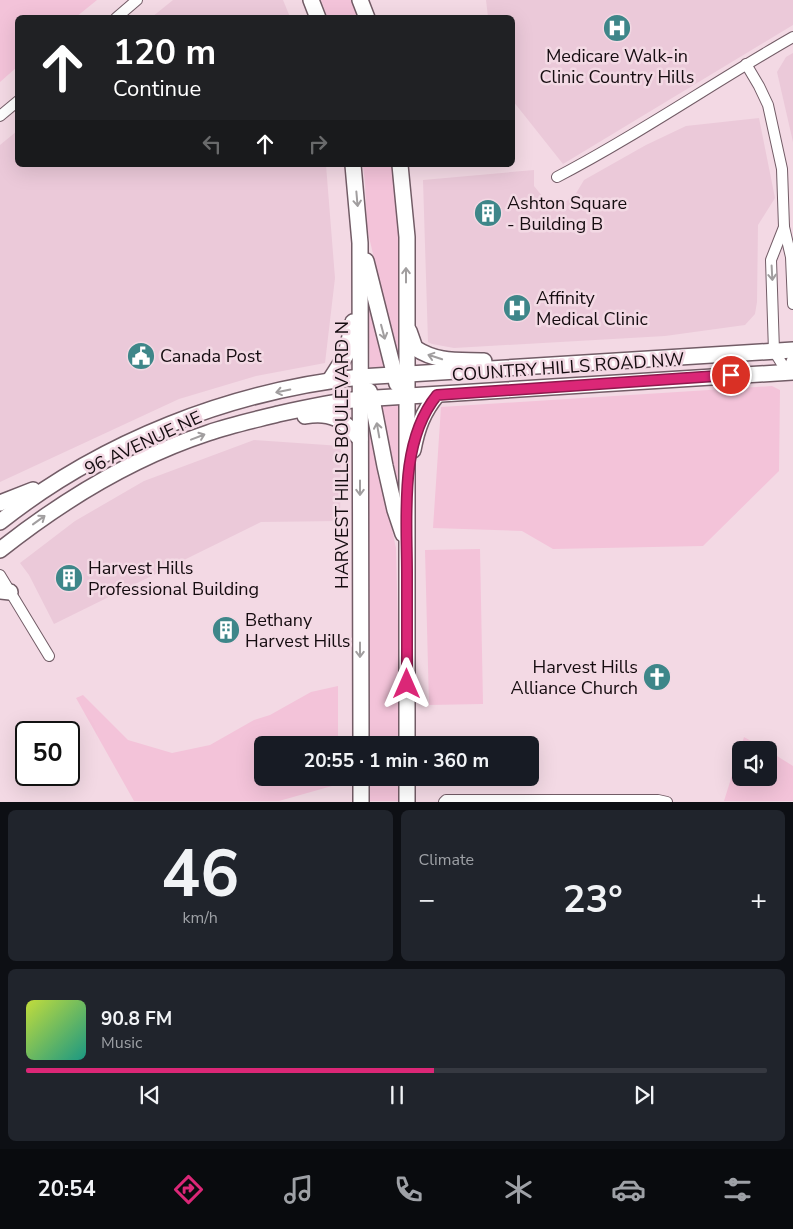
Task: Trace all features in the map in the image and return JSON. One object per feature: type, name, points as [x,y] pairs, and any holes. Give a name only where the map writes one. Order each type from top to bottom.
[{"type":"main road","points":[[311,0],[317,15]]},
{"type":"main road","points":[[356,0],[365,15]]},
{"type":"main road","points":[[360,0],[366,15]]},
{"type":"main road","name":"HARVEST HILLS BOULEVARD N","points":[[353,167],[360,233],[360,377]]},
{"type":"main road","points":[[400,167],[407,237],[407,323],[399,389],[406,397],[407,736]]},
{"type":"main road","points":[[360,233],[401,376]]},
{"type":"main road","points":[[330,380],[346,355],[360,281]]},
{"type":"main road","points":[[407,323],[415,348],[440,360],[502,362],[518,366]]},
{"type":"main road","name":"COUNTRY HILLS ROAD NW","points":[[401,376],[518,366],[793,350]]},
{"type":"main road","name":"COUNTRY HILLS ROAD NW","points":[[406,397],[791,367]]},
{"type":"main road","name":"96 AVENUE NE","points":[[0,522],[77,470],[109,452],[152,432],[203,412],[256,396],[330,380],[401,376]]},
{"type":"main road","points":[[360,377],[368,387],[366,399],[395,510],[407,545]]},
{"type":"main road","points":[[406,486],[419,423],[429,404],[437,395]]},
{"type":"main road","name":"96 AVENUE NE","points":[[0,550],[48,513],[79,494],[128,467],[207,433],[314,406],[366,399],[406,397]]},
{"type":"main road","name":"HARVEST HILLS BOULEVARD N","points":[[361,736],[360,439],[366,399]]},
{"type":"main road","points":[[254,420],[271,421],[316,414],[330,416],[344,422],[360,439]]},
{"type":"main road","points":[[0,503],[16,498],[77,470]]},
{"type":"main road","points":[[361,786],[361,802]]},
{"type":"main road","points":[[407,786],[407,802]]},
{"type":"street","points":[[120,15],[137,0]]},
{"type":"street","points":[[557,177],[602,153],[793,37]]},
{"type":"street","points":[[746,64],[765,99],[782,169],[784,227],[791,257],[793,304]]},
{"type":"street","points":[[0,116],[15,104]]},
{"type":"street","points":[[784,227],[771,260],[774,351],[791,367]]},
{"type":"street","points":[[0,575],[5,591],[49,656]]},
{"type":"street","points":[[444,802],[446,800],[658,800],[667,802]]},
{"type":"shaded area","points":[[0,0],[97,0],[78,15],[15,15],[15,69],[0,82]]},
{"type":"shaded area","points":[[173,0],[283,0],[289,15],[154,15]]},
{"type":"shaded area","points":[[321,0],[352,0],[360,15],[326,15]]},
{"type":"shaded area","points":[[486,0],[793,0],[793,25],[563,164],[515,104],[515,15],[488,15]]},
{"type":"shaded area","points":[[793,53],[793,142],[777,72],[786,57]]},
{"type":"shaded area","points":[[759,118],[775,198],[758,225],[757,302],[755,314],[745,325],[665,336],[454,348],[428,342],[423,180],[534,170],[534,186],[547,202],[561,205],[575,195],[584,180],[646,145],[686,126]]},
{"type":"shaded area","points":[[15,133],[15,167],[326,167],[335,278],[325,363],[256,376],[179,399],[0,482],[0,145]]},
{"type":"shaded area","points":[[363,167],[396,167],[402,229],[400,348],[396,354],[367,228]]},
{"type":"shaded area","points":[[368,303],[371,304],[389,368],[370,369]]},
{"type":"shaded area","points":[[772,386],[780,390],[779,471],[703,546],[553,549],[522,531],[433,528],[441,407]]},
{"type":"shaded area","points":[[380,403],[400,403],[400,491],[398,490]]},
{"type":"shaded area","points":[[371,433],[396,548],[401,736],[368,736],[369,435]]},
{"type":"shaded area","points":[[254,440],[341,446],[340,521],[261,522],[54,624],[29,575],[20,563],[75,521],[144,481]]},
{"type":"shaded area","points":[[480,549],[483,704],[429,705],[425,550]]},
{"type":"shaded area","points":[[338,686],[338,736],[254,736],[254,786],[332,786],[279,801],[134,801],[76,698],[83,695],[128,740],[172,753],[210,745],[254,720],[270,715],[311,692]]},
{"type":"shaded area","points":[[744,737],[751,741],[743,741]]},
{"type":"shaded area","points":[[777,756],[793,766],[793,801],[724,801],[732,775],[732,786],[777,786]]},
{"type":"shaded area","points":[[368,786],[402,786],[402,801],[369,801]]},
{"type":"place","name":"Medicare Walk-in Clinic Country Hills","points":[[617,28]]},
{"type":"place","name":"Ashton Square - Building B","points":[[488,213]]},
{"type":"place","name":"Affinity Medical Clinic","points":[[517,308]]},
{"type":"place","name":"Canada Post","points":[[141,356]]},
{"type":"place","name":"Harvest Hills Professional Building","points":[[69,578]]},
{"type":"place","name":"Bethany Harvest Hills","points":[[226,630]]},
{"type":"place","name":"Harvest Hills Alliance Church","points":[[657,677]]},
{"type":"route","points":[[407,684],[406,486],[419,423],[429,404],[437,395],[731,375]]}]
